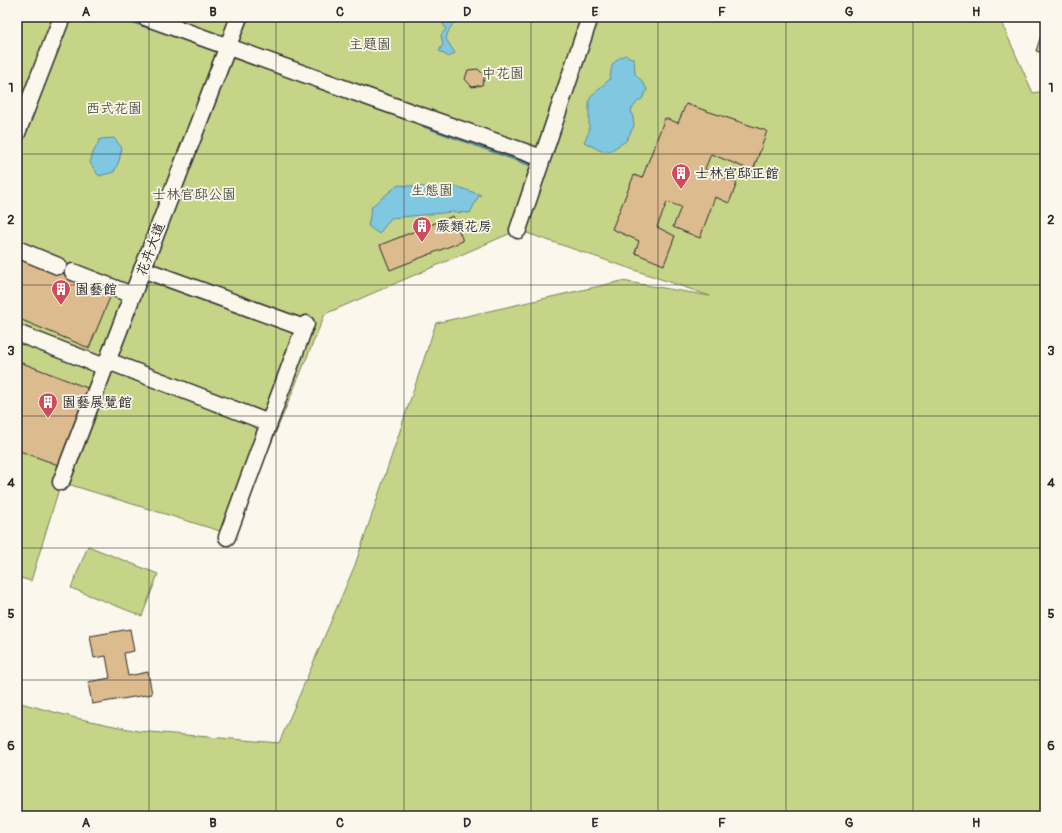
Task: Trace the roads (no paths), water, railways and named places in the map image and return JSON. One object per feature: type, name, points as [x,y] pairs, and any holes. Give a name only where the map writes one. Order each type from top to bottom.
[{"type":"street","points":[[17,133],[62,17]]},
{"type":"street","points":[[145,17],[542,158]]},
{"type":"street","name":"花卉大道","points":[[61,482],[239,17]]},
{"type":"street","points":[[518,230],[590,17]]},
{"type":"street","points":[[17,249],[58,266]]},
{"type":"street","points":[[142,269],[305,326],[227,537]]},
{"type":"street","points":[[73,272],[132,294]]},
{"type":"street","points":[[17,333],[269,423]]},
{"type":"water","points":[[444,17],[460,17],[449,30],[446,39],[455,53],[449,57],[439,51],[443,44],[441,35],[446,29],[442,22]]},
{"type":"water","points":[[625,55],[634,59],[635,74],[647,89],[642,99],[638,101],[631,110],[634,126],[626,141],[610,151],[601,151],[584,142],[589,132],[589,101],[592,95],[610,79],[613,64]]},
{"type":"water","points":[[114,138],[122,148],[119,161],[114,172],[99,176],[90,163],[93,153],[100,139]]},
{"type":"water","points":[[398,185],[438,188],[455,186],[481,195],[478,197],[470,213],[452,212],[391,218],[379,234],[368,226],[372,206]]},
{"type":"waterway","points":[[122,17],[149,26]]},
{"type":"waterway","points":[[425,125],[532,164]]},
{"type":"place","name":"士林官邸正館","points":[[681,190]]},
{"type":"place","name":"蕨類花房","points":[[422,243]]},
{"type":"place","name":"園藝館","points":[[61,306]]},
{"type":"place","name":"園藝展覽館","points":[[48,419]]},
{"type":"park label","name":"主題園","points":[[370,44]]},
{"type":"park label","name":"中花園","points":[[503,73]]},
{"type":"park label","name":"西式花園","points":[[114,108]]},
{"type":"park label","name":"生態園","points":[[432,190]]},
{"type":"park label","name":"士林官邸公園","points":[[194,194]]}]
